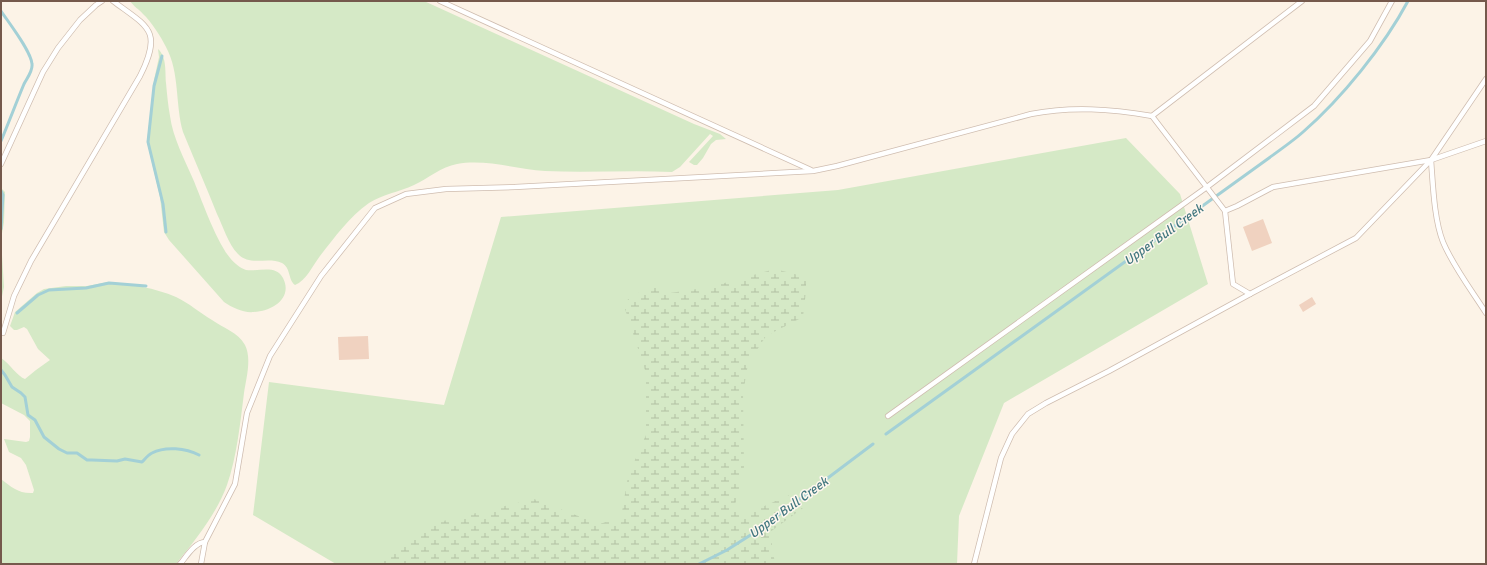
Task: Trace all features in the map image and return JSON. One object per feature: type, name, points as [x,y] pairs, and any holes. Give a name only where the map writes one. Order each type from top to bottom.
[{"type":"lane","points":[[1,164],[43,72],[58,48],[80,20],[102,1]]},
{"type":"lane","points":[[3,333],[14,296],[31,261],[140,76],[149,57],[151,45],[150,32],[140,21],[113,1]]},
{"type":"lane","points":[[440,1],[813,170]]},
{"type":"lane","points":[[1152,116],[1302,1]]},
{"type":"lane","points":[[888,416],[1208,189],[1314,106],[1370,41],[1392,1]]},
{"type":"lane","points":[[974,564],[1001,458],[1012,434],[1028,414],[1356,238],[1431,160],[1486,79]]},
{"type":"lane","points":[[201,564],[204,542],[235,484],[246,413],[270,356],[321,276],[375,208],[406,194],[446,189],[515,187],[813,170],[844,164],[1031,114],[1078,108],[1105,109],[1152,116],[1225,211],[1233,284],[1250,294]]},
{"type":"lane","points":[[1225,211],[1238,206],[1273,187],[1310,182],[1431,160],[1486,141]]},
{"type":"lane","points":[[1431,160],[1435,208],[1443,242],[1458,271],[1486,313]]},
{"type":"lane","points":[[180,564],[196,545],[204,542]]},
{"type":"green space","points":[[130,1],[424,1],[694,124],[720,134],[726,139],[716,140],[711,144],[697,165],[689,162],[713,136],[710,134],[680,167],[672,172],[545,171],[479,163],[451,165],[414,185],[385,195],[369,203],[349,221],[320,256],[303,280],[295,285],[291,280],[287,268],[282,263],[271,260],[248,260],[238,254],[231,245],[183,132],[175,78],[170,57],[159,34],[146,17]]},
{"type":"green space","points":[[158,49],[163,56],[165,65],[171,124],[179,148],[223,248],[237,265],[246,270],[276,271],[283,278],[285,292],[283,297],[274,306],[268,309],[246,312],[224,302],[169,240],[164,232],[160,197],[147,142],[154,80],[159,57]]},
{"type":"green space","points":[[1126,138],[1180,194],[1208,284],[1004,403],[959,516],[957,564],[336,564],[253,515],[269,382],[444,405],[501,217],[838,190]]},
{"type":"green space","points":[[1,188],[5,192],[4,222],[1,239]]},
{"type":"green space","points":[[1,239],[4,287],[1,301]]},
{"type":"green space","points":[[775,269],[806,277],[803,317],[766,336],[748,364],[743,393],[744,467],[734,509],[748,513],[792,494],[803,508],[770,532],[775,564],[378,564],[439,522],[534,499],[599,524],[621,518],[628,476],[646,435],[646,373],[623,303],[636,294],[655,286],[670,293],[710,287]]},
{"type":"green space","points":[[108,282],[143,287],[176,297],[234,333],[245,345],[248,356],[248,369],[236,451],[227,485],[211,517],[176,564],[1,564],[1,479],[19,491],[33,493],[34,490],[26,465],[21,458],[9,452],[4,439],[26,442],[29,441],[30,421],[24,415],[1,403],[1,358],[19,376],[25,379],[50,360],[38,349],[27,329],[24,327],[14,330],[10,326],[15,312],[37,293],[44,289],[66,286],[87,286]]},
{"type":"building","points":[[1263,219],[1272,243],[1252,251],[1243,227]]},
{"type":"building","points":[[1312,297],[1316,304],[1303,312],[1299,305]]},
{"type":"building","points":[[368,336],[369,359],[339,360],[338,337]]},
{"type":"waterway","name":"Upper Bull Creek","points":[[886,434],[1299,135],[1332,104],[1361,71],[1387,36],[1408,1]]},
{"type":"waterway","points":[[1,11],[24,45],[31,58],[32,64],[31,72],[24,84],[1,141]]},
{"type":"waterway","points":[[162,56],[154,86],[148,142],[163,204],[166,232]]},
{"type":"waterway","points":[[1,191],[3,195],[1,229]]},
{"type":"waterway","points":[[17,313],[38,295],[49,290],[86,288],[109,283],[146,286]]},
{"type":"waterway","points":[[1,370],[12,387],[25,397],[28,415],[35,420],[44,437],[59,449],[67,453],[77,453],[87,460],[117,461],[125,459],[142,462],[151,454],[163,449],[182,449],[199,455]]},
{"type":"waterway","name":"Upper Bull Creek","points":[[699,564],[727,550],[760,529],[873,444]]}]
